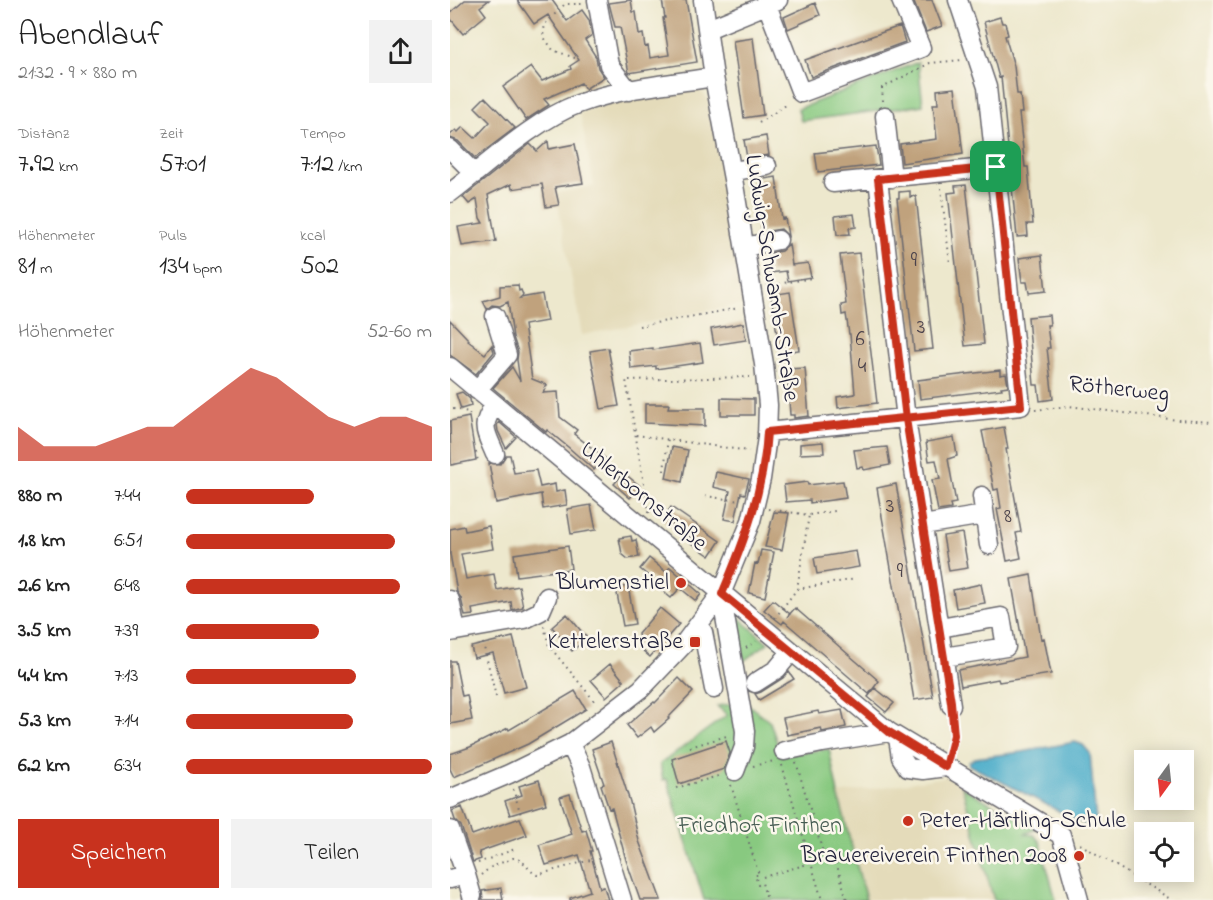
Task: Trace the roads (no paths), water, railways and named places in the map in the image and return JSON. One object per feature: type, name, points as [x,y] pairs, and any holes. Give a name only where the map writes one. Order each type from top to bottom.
[{"type":"street","name":"Ludwig-Schwamb-Straße","points":[[703,0],[714,77],[764,364],[768,405],[761,479],[755,505],[744,540],[722,594]]},
{"type":"street","points":[[708,29],[772,2],[801,93],[921,48],[901,0]]},
{"type":"street","points":[[767,432],[1021,406],[987,87],[958,0]]},
{"type":"street","points":[[598,2],[609,65],[629,91]]},
{"type":"street","points":[[450,193],[529,133],[577,105],[629,91],[714,77]]},
{"type":"street","points":[[885,116],[885,179],[906,419],[951,705]]},
{"type":"street","points":[[450,149],[475,174]]},
{"type":"street","points":[[732,171],[767,166]]},
{"type":"street","points":[[833,183],[996,167]]},
{"type":"street","points":[[745,247],[778,240]]},
{"type":"street","points":[[464,385],[507,355],[495,316]]},
{"type":"street","name":"Uhlerbornstraße","points":[[450,367],[464,385],[495,405],[893,735],[1061,835],[1078,900]]},
{"type":"street","points":[[495,405],[487,416],[485,427],[486,435],[495,454]]},
{"type":"street","points":[[982,496],[989,544]]},
{"type":"street","points":[[923,525],[984,515]]},
{"type":"street","points":[[450,799],[509,774],[570,744],[641,689],[672,658],[722,594]]},
{"type":"street","points":[[722,594],[745,731],[744,747],[735,771]]},
{"type":"street","points":[[450,600],[453,632],[525,619],[541,611],[547,597]]},
{"type":"street","points":[[940,628],[1001,617],[1006,647],[944,657]]},
{"type":"street","points":[[697,627],[703,632],[714,689]]},
{"type":"street","points":[[754,683],[777,669],[791,652]]},
{"type":"street","points":[[788,756],[893,735]]},
{"type":"street","points":[[570,744],[581,767],[622,900]]},
{"type":"street","points":[[450,830],[462,875],[472,896]]},
{"type":"water","points":[[1075,742],[1083,745],[1090,753],[1096,821],[1090,827],[969,765],[969,762],[975,758]]},
{"type":"place","name":"Blumenstiel","points":[[681,583]]},
{"type":"place","name":"Kettelerstraße","points":[[695,642]]},
{"type":"place","name":"Peter-Härtling-Schule","points":[[908,821]]},
{"type":"place","name":"Brauereiverein Finthen 2008","points":[[1079,856]]},
{"type":"park label","name":"Friedhof Finthen","points":[[760,826]]}]
